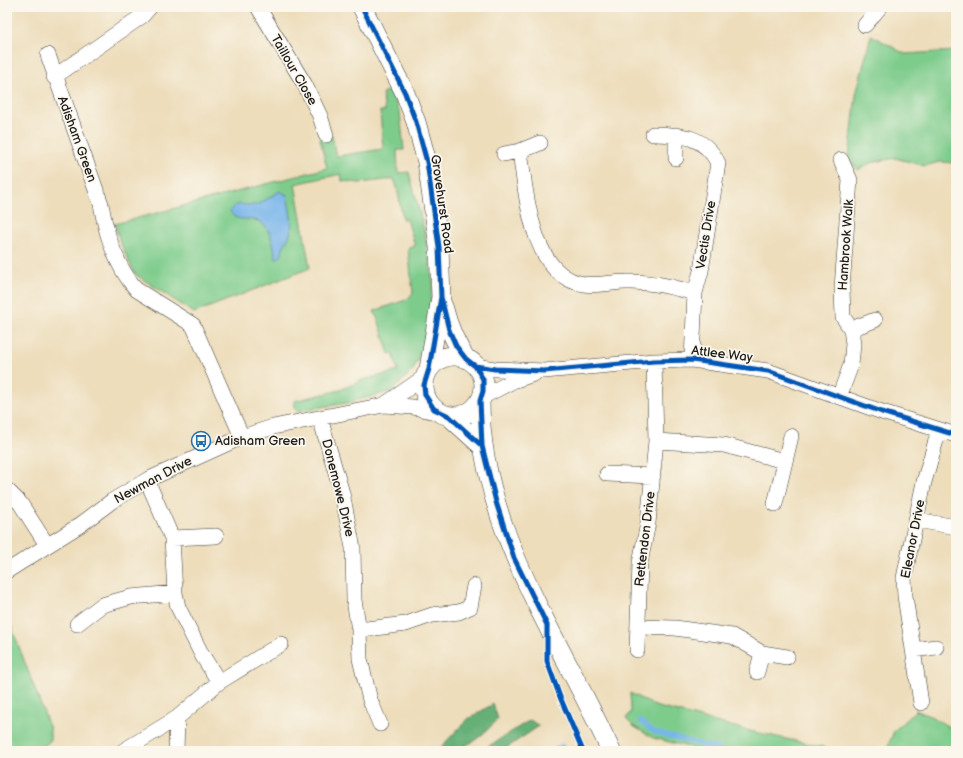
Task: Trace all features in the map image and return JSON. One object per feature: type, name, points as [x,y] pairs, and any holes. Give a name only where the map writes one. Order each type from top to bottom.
[{"type":"street","points":[[54,77],[142,16],[150,7]]},
{"type":"street","name":"Taillour Close","points":[[258,7],[305,85],[320,116],[326,136]]},
{"type":"street","name":"Grovehurst Road","points":[[362,7],[405,93],[416,122],[427,162],[439,247],[441,297],[449,330],[471,363]]},
{"type":"street","points":[[865,25],[880,7]]},
{"type":"street","name":"Adisham Green","points":[[48,55],[54,77],[101,204],[105,229],[118,261],[130,282],[137,290],[193,324],[242,437]]},
{"type":"street","name":"Vectis Drive","points":[[654,134],[676,135],[693,138],[705,146],[718,162],[701,271],[695,293],[692,360]]},
{"type":"street","points":[[676,135],[676,158]]},
{"type":"street","points":[[504,154],[520,151],[540,143]]},
{"type":"street","points":[[520,151],[528,213],[543,250],[556,271],[569,280],[584,284],[626,282],[656,283],[695,293]]},
{"type":"street","name":"Hambrook Walk","points":[[839,397],[851,366],[853,344],[851,329],[843,317],[842,288],[850,180],[842,160]]},
{"type":"street","name":"Grovehurst Road","points":[[427,372],[441,297]]},
{"type":"street","points":[[851,329],[875,320]]},
{"type":"street","points":[[482,446],[444,414],[429,404],[425,395],[424,385],[427,372],[434,364],[446,357],[453,356],[471,363],[483,379],[481,399],[482,446],[514,558],[544,619],[588,700],[611,751]]},
{"type":"street","name":"Attlee Way","points":[[471,363],[495,369],[544,371],[654,361],[692,360],[768,371],[839,397],[956,435]]},
{"type":"street","name":"Rettendon Drive","points":[[637,650],[640,563],[648,523],[656,441],[654,361]]},
{"type":"street","name":"Attlee Way","points":[[481,399],[513,381],[544,371]]},
{"type":"street","name":"Newman Drive","points":[[384,405],[427,372]]},
{"type":"street","points":[[444,414],[458,416],[468,413],[481,399]]},
{"type":"street","name":"Newman Drive","points":[[7,571],[80,525],[112,501],[147,480],[242,437],[273,427],[384,405],[413,407],[444,414]]},
{"type":"street","name":"Donemowe Drive","points":[[320,418],[342,493],[353,548],[355,612],[359,630],[360,659],[370,700],[380,724]]},
{"type":"street","name":"Eleanor Drive","points":[[921,703],[904,578],[924,482],[939,430]]},
{"type":"street","points":[[775,504],[791,436]]},
{"type":"street","points":[[656,441],[724,446],[784,461]]},
{"type":"street","name":"Rettendon Drive","points":[[607,474],[653,476]]},
{"type":"street","points":[[147,480],[172,538],[174,593],[178,606],[186,624],[219,682]]},
{"type":"street","points":[[7,490],[20,503],[47,545]]},
{"type":"street","points":[[917,520],[956,527]]},
{"type":"street","points":[[172,538],[216,536]]},
{"type":"street","points":[[359,630],[406,624],[432,615],[459,612],[470,607],[474,586]]},
{"type":"street","points":[[77,624],[102,605],[131,597],[174,593]]},
{"type":"street","points":[[638,627],[675,628],[732,636],[747,643],[762,653],[787,657]]},
{"type":"street","points":[[123,751],[177,718],[219,682],[281,644]]},
{"type":"street","points":[[913,650],[936,647]]},
{"type":"street","points":[[757,672],[762,653]]},
{"type":"street","points":[[176,751],[177,718]]},
{"type":"green space","points":[[871,35],[905,54],[956,51],[956,163],[939,162],[925,166],[895,158],[870,163],[858,170],[849,158],[856,95]]},
{"type":"green space","points":[[390,90],[400,113],[404,150],[397,150],[398,173],[409,172],[424,229],[433,282],[426,342],[413,370],[392,391],[347,403],[296,411],[294,401],[340,390],[362,380],[398,371],[393,353],[389,354],[374,311],[406,300],[413,293],[408,248],[415,246],[407,219],[403,220],[397,187],[394,179],[360,183],[342,181],[341,174],[295,184],[310,268],[194,313],[135,274],[120,242],[115,224],[327,168],[320,139],[332,136],[336,156],[383,149],[380,111],[385,111],[382,93]]},
{"type":"green space","points":[[7,615],[50,729],[50,741],[37,751],[7,751]]},
{"type":"green space","points":[[630,693],[655,706],[750,731],[823,747],[831,751],[704,751],[653,738],[633,726],[626,719],[631,712]]},
{"type":"green space","points":[[493,704],[498,719],[478,738],[456,749],[437,751],[468,719]]},
{"type":"green space","points":[[916,710],[932,717],[956,731],[956,751],[886,751],[894,731]]},
{"type":"green space","points":[[530,720],[539,726],[502,751],[481,751]]},
{"type":"water","points":[[280,191],[287,195],[292,225],[282,255],[276,259],[271,236],[266,227],[258,221],[236,218],[230,211],[236,205],[258,204]]},
{"type":"waterway","points":[[640,721],[654,732],[725,751]]},
{"type":"waterway","points":[[553,751],[562,746]]},
{"type":"cycle path","points":[[362,7],[405,93],[416,122],[427,162],[439,247],[441,297],[429,369],[424,385],[425,395],[434,409],[449,416],[482,446]]},
{"type":"cycle path","points":[[441,297],[449,330],[456,346],[466,359],[475,366],[483,379],[483,391],[480,401],[482,446],[496,502],[514,558],[547,625],[547,661],[560,697],[583,751]]},
{"type":"cycle path","points":[[475,366],[495,369],[544,371],[654,361],[692,360],[768,371],[882,412],[956,435]]},
{"type":"place","name":"Adisham Green","points":[[201,441]]}]
